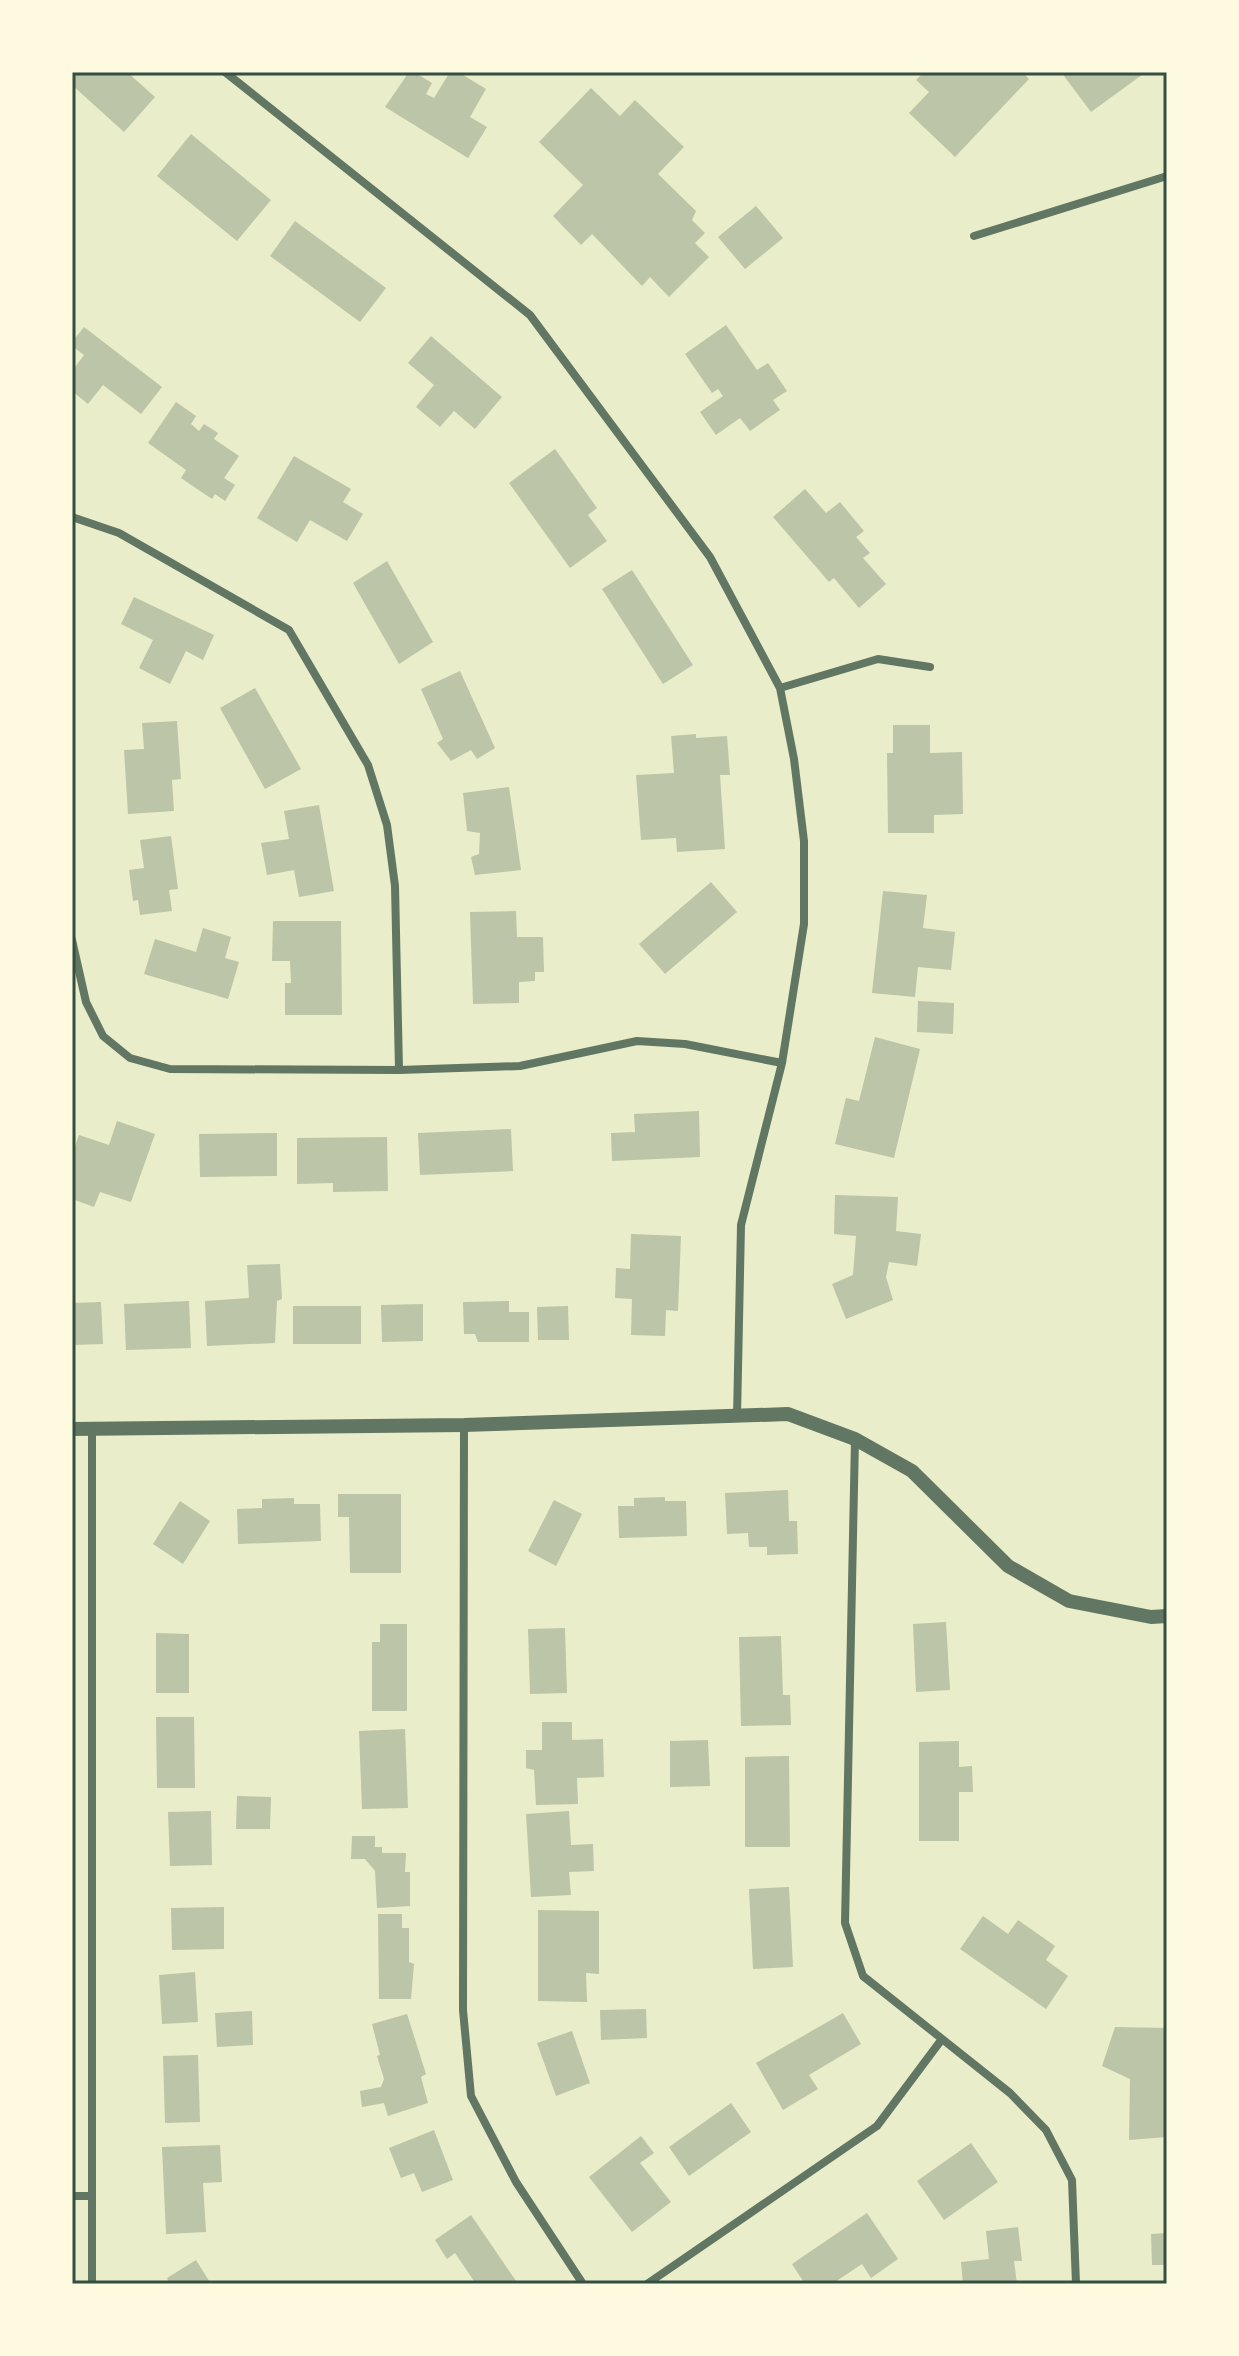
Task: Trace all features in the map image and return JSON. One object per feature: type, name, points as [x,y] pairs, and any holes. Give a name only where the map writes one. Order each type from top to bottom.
[{"type":"street","points":[[225,72],[530,315],[710,557],[780,688],[794,759],[804,841],[804,924],[782,1063],[741,1225],[737,1417]]},
{"type":"street","points":[[974,236],[1167,176]]},
{"type":"street","points":[[72,517],[119,533],[289,630],[368,765],[387,825],[395,886],[399,1070]]},
{"type":"street","points":[[780,688],[878,659],[930,667]]},
{"type":"street","points":[[72,940],[86,1002],[103,1036],[130,1058],[170,1069],[399,1070],[520,1066],[637,1041],[685,1044],[782,1063]]},
{"type":"street","points":[[72,1429],[464,1425],[788,1414],[855,1439],[912,1471],[1008,1566],[1069,1601],[1151,1617],[1167,1616]]},
{"type":"street","points":[[464,1425],[463,2010],[471,2096],[516,2182],[583,2284]]},
{"type":"street","points":[[92,1429],[92,2284]]},
{"type":"street","points":[[855,1439],[845,1923],[863,1976],[1010,2093],[1046,2130],[1072,2180],[1076,2284]]},
{"type":"street","points":[[647,2284],[877,2126],[942,2039]]},
{"type":"street","points":[[72,2196],[91,2196]]},
{"type":"building","points":[[72,72],[127,72],[155,97],[124,132],[72,85]]},
{"type":"building","points":[[409,72],[432,83],[426,94],[434,98],[450,72],[458,72],[486,89],[470,117],[487,127],[468,158],[385,107]]},
{"type":"building","points":[[924,72],[962,72],[965,75],[967,72],[1022,72],[1029,79],[955,157],[909,113],[929,92],[916,80]]},
{"type":"building","points":[[1061,72],[1146,72],[1091,112]]},
{"type":"building","points":[[591,88],[620,116],[635,100],[684,147],[658,174],[696,211],[692,220],[705,233],[695,243],[709,257],[669,297],[650,277],[642,286],[592,234],[581,245],[553,216],[583,185],[539,142]]},
{"type":"building","points":[[191,134],[271,200],[237,241],[157,176]]},
{"type":"building","points":[[756,206],[783,238],[745,269],[718,237]]},
{"type":"building","points":[[295,221],[386,288],[360,322],[270,256]]},
{"type":"building","points":[[726,325],[757,370],[768,363],[787,391],[773,400],[780,410],[750,431],[740,418],[716,435],[700,412],[723,396],[718,389],[712,393],[685,354]]},
{"type":"building","points":[[84,327],[162,387],[141,414],[103,385],[88,404],[72,391],[72,371],[84,355],[72,346],[72,342]]},
{"type":"building","points":[[431,336],[502,397],[475,429],[454,411],[440,427],[416,407],[434,385],[408,363]]},
{"type":"building","points":[[176,402],[196,416],[191,424],[199,431],[204,424],[218,433],[214,439],[239,456],[224,478],[235,485],[225,501],[215,494],[212,499],[181,478],[186,470],[148,443]]},
{"type":"building","points":[[555,449],[597,508],[588,515],[607,541],[570,568],[509,483]]},
{"type":"building","points":[[294,456],[351,489],[343,502],[363,514],[347,541],[310,520],[297,542],[257,518]]},
{"type":"building","points":[[805,489],[826,513],[840,502],[864,531],[856,537],[870,553],[863,558],[886,584],[859,608],[834,578],[829,582],[773,517]]},
{"type":"building","points":[[387,561],[433,642],[399,664],[353,583]]},
{"type":"building","points":[[632,570],[693,665],[663,684],[602,589]]},
{"type":"building","points":[[134,597],[214,635],[203,660],[186,651],[170,684],[139,668],[153,640],[121,624]]},
{"type":"building","points":[[460,671],[495,748],[477,759],[471,750],[451,761],[437,743],[443,739],[421,689]]},
{"type":"building","points":[[255,688],[301,769],[265,789],[220,708]]},
{"type":"building","points":[[177,721],[181,779],[172,780],[174,811],[128,814],[124,750],[144,749],[142,723]]},
{"type":"building","points":[[893,725],[930,725],[930,753],[962,752],[963,814],[934,815],[934,833],[888,833],[887,753],[893,753]]},
{"type":"building","points":[[696,734],[696,738],[727,736],[730,775],[720,775],[725,849],[677,852],[676,838],[641,840],[636,775],[674,773],[671,736]]},
{"type":"building","points":[[509,787],[521,870],[475,875],[471,857],[479,854],[480,833],[467,831],[463,793]]},
{"type":"building","points":[[319,805],[334,891],[299,897],[294,870],[267,875],[261,843],[289,839],[284,811]]},
{"type":"building","points":[[171,836],[178,889],[169,890],[172,911],[140,915],[138,900],[133,901],[129,870],[144,868],[140,840]]},
{"type":"building","points":[[711,882],[737,912],[665,974],[639,944]]},
{"type":"building","points":[[883,891],[927,895],[923,928],[955,932],[951,970],[918,967],[915,997],[872,993]]},
{"type":"building","points":[[516,911],[517,937],[543,937],[544,972],[535,972],[535,981],[519,982],[519,1003],[473,1004],[470,912]]},
{"type":"building","points":[[273,921],[341,921],[342,1015],[285,1015],[285,983],[291,983],[290,961],[272,961]]},
{"type":"building","points":[[203,928],[231,937],[225,958],[239,962],[228,999],[144,974],[155,939],[196,952]]},
{"type":"building","points":[[918,1001],[954,1003],[953,1034],[917,1032]]},
{"type":"building","points":[[875,1037],[920,1049],[894,1158],[835,1144],[846,1098],[859,1101]]},
{"type":"building","points":[[699,1111],[700,1157],[612,1161],[611,1133],[635,1132],[634,1114]]},
{"type":"building","points":[[117,1121],[155,1134],[131,1202],[100,1192],[94,1207],[72,1199],[72,1154],[79,1135],[109,1145]]},
{"type":"building","points":[[511,1129],[513,1171],[420,1175],[418,1133]]},
{"type":"building","points":[[277,1133],[277,1176],[200,1177],[199,1134]]},
{"type":"building","points":[[387,1137],[388,1191],[333,1192],[333,1183],[297,1184],[297,1138]]},
{"type":"building","points":[[835,1195],[898,1197],[896,1231],[921,1234],[917,1266],[889,1262],[886,1277],[893,1300],[846,1319],[832,1284],[853,1275],[856,1236],[834,1234]]},
{"type":"building","points":[[631,1234],[681,1236],[678,1311],[666,1310],[665,1336],[631,1335],[632,1299],[615,1298],[616,1268],[630,1269]]},
{"type":"building","points":[[280,1264],[282,1299],[277,1301],[275,1343],[207,1346],[205,1301],[249,1298],[247,1265]]},
{"type":"building","points":[[189,1301],[191,1348],[126,1350],[124,1304]]},
{"type":"building","points":[[509,1301],[509,1312],[529,1312],[529,1342],[478,1342],[475,1334],[464,1334],[463,1302]]},
{"type":"building","points":[[101,1302],[103,1344],[72,1345],[72,1303]]},
{"type":"building","points":[[423,1304],[423,1341],[382,1342],[381,1305]]},
{"type":"building","points":[[293,1306],[361,1306],[361,1344],[293,1344]]},
{"type":"building","points":[[568,1306],[569,1340],[538,1340],[537,1307]]},
{"type":"building","points":[[788,1490],[789,1521],[797,1521],[798,1554],[767,1555],[767,1547],[749,1547],[748,1533],[727,1534],[725,1493]]},
{"type":"building","points":[[338,1494],[401,1494],[401,1573],[350,1573],[349,1517],[338,1517]]},
{"type":"building","points":[[665,1497],[665,1501],[686,1501],[687,1536],[619,1538],[618,1506],[634,1506],[634,1498]]},
{"type":"building","points":[[294,1498],[294,1504],[320,1504],[321,1541],[238,1544],[237,1509],[262,1508],[262,1499]]},
{"type":"building","points":[[554,1500],[582,1514],[556,1566],[528,1551]]},
{"type":"building","points":[[180,1501],[210,1521],[183,1564],[153,1544]]},
{"type":"building","points":[[946,1622],[950,1690],[916,1692],[913,1624]]},
{"type":"building","points":[[380,1624],[407,1624],[407,1711],[372,1711],[372,1642],[380,1642]]},
{"type":"building","points":[[565,1628],[567,1693],[530,1694],[528,1629]]},
{"type":"building","points":[[156,1633],[189,1634],[189,1693],[156,1693]]},
{"type":"building","points":[[781,1636],[783,1695],[790,1695],[791,1725],[741,1726],[739,1637]]},
{"type":"building","points":[[156,1717],[194,1717],[195,1788],[157,1788]]},
{"type":"building","points":[[542,1722],[572,1722],[572,1740],[603,1739],[604,1777],[577,1778],[578,1804],[536,1805],[534,1770],[526,1768],[526,1750],[542,1750]]},
{"type":"building","points":[[405,1729],[408,1808],[362,1809],[359,1731]]},
{"type":"building","points":[[708,1740],[710,1786],[670,1787],[670,1741]]},
{"type":"building","points":[[959,1741],[959,1767],[972,1766],[973,1792],[959,1792],[959,1841],[919,1841],[919,1742]]},
{"type":"building","points":[[789,1756],[790,1847],[745,1847],[745,1757]]},
{"type":"building","points":[[237,1796],[271,1797],[270,1829],[236,1829]]},
{"type":"building","points":[[211,1811],[212,1865],[170,1866],[168,1812]]},
{"type":"building","points":[[569,1811],[571,1845],[593,1844],[594,1871],[569,1872],[571,1895],[531,1897],[526,1814]]},
{"type":"building","points":[[352,1836],[375,1836],[375,1847],[382,1847],[382,1853],[406,1853],[405,1872],[410,1872],[410,1906],[377,1908],[375,1871],[365,1859],[351,1859]]},
{"type":"building","points":[[789,1887],[793,1967],[753,1969],[749,1889]]},
{"type":"building","points":[[224,1907],[224,1949],[172,1950],[171,1908]]},
{"type":"building","points":[[538,1910],[599,1911],[599,1974],[586,1973],[587,2002],[538,2001]]},
{"type":"building","points":[[378,1914],[402,1914],[402,1928],[409,1928],[409,1962],[414,1964],[411,1999],[379,1999]]},
{"type":"building","points":[[983,1916],[1008,1934],[1018,1920],[1055,1946],[1046,1960],[1068,1976],[1046,2009],[960,1949]]},
{"type":"building","points":[[195,1972],[198,2022],[162,2024],[159,1975]]},
{"type":"building","points":[[646,2009],[647,2038],[601,2040],[600,2010]]},
{"type":"building","points":[[252,2011],[253,2045],[217,2047],[215,2013]]},
{"type":"building","points":[[843,2013],[861,2044],[809,2075],[818,2089],[783,2110],[756,2063]]},
{"type":"building","points":[[407,2014],[426,2074],[421,2077],[428,2103],[388,2116],[384,2103],[362,2107],[360,2091],[381,2087],[384,2079],[372,2024]]},
{"type":"building","points":[[1115,2027],[1167,2028],[1167,2137],[1129,2140],[1130,2079],[1102,2066]]},
{"type":"building","points":[[572,2031],[590,2083],[556,2096],[537,2043]]},
{"type":"building","points":[[198,2055],[200,2122],[165,2123],[163,2056]]},
{"type":"building","points":[[731,2103],[751,2132],[689,2176],[669,2147]]},
{"type":"building","points":[[434,2130],[453,2180],[422,2192],[414,2173],[401,2178],[389,2148]]},
{"type":"building","points":[[641,2136],[654,2153],[640,2163],[671,2202],[632,2232],[589,2177]]},
{"type":"building","points":[[971,2143],[998,2182],[944,2220],[917,2181]]},
{"type":"building","points":[[220,2145],[222,2182],[203,2183],[206,2232],[166,2234],[162,2147]]},
{"type":"building","points":[[867,2213],[898,2259],[871,2278],[862,2264],[832,2284],[805,2284],[792,2264]]},
{"type":"building","points":[[471,2215],[518,2284],[476,2284],[455,2253],[447,2259],[435,2240]]},
{"type":"building","points":[[1018,2227],[1022,2261],[1014,2261],[1017,2284],[963,2284],[961,2262],[989,2259],[986,2231]]},
{"type":"building","points":[[1167,2233],[1167,2265],[1152,2265],[1151,2234]]},
{"type":"building","points":[[196,2260],[211,2284],[170,2284],[167,2278]]}]
